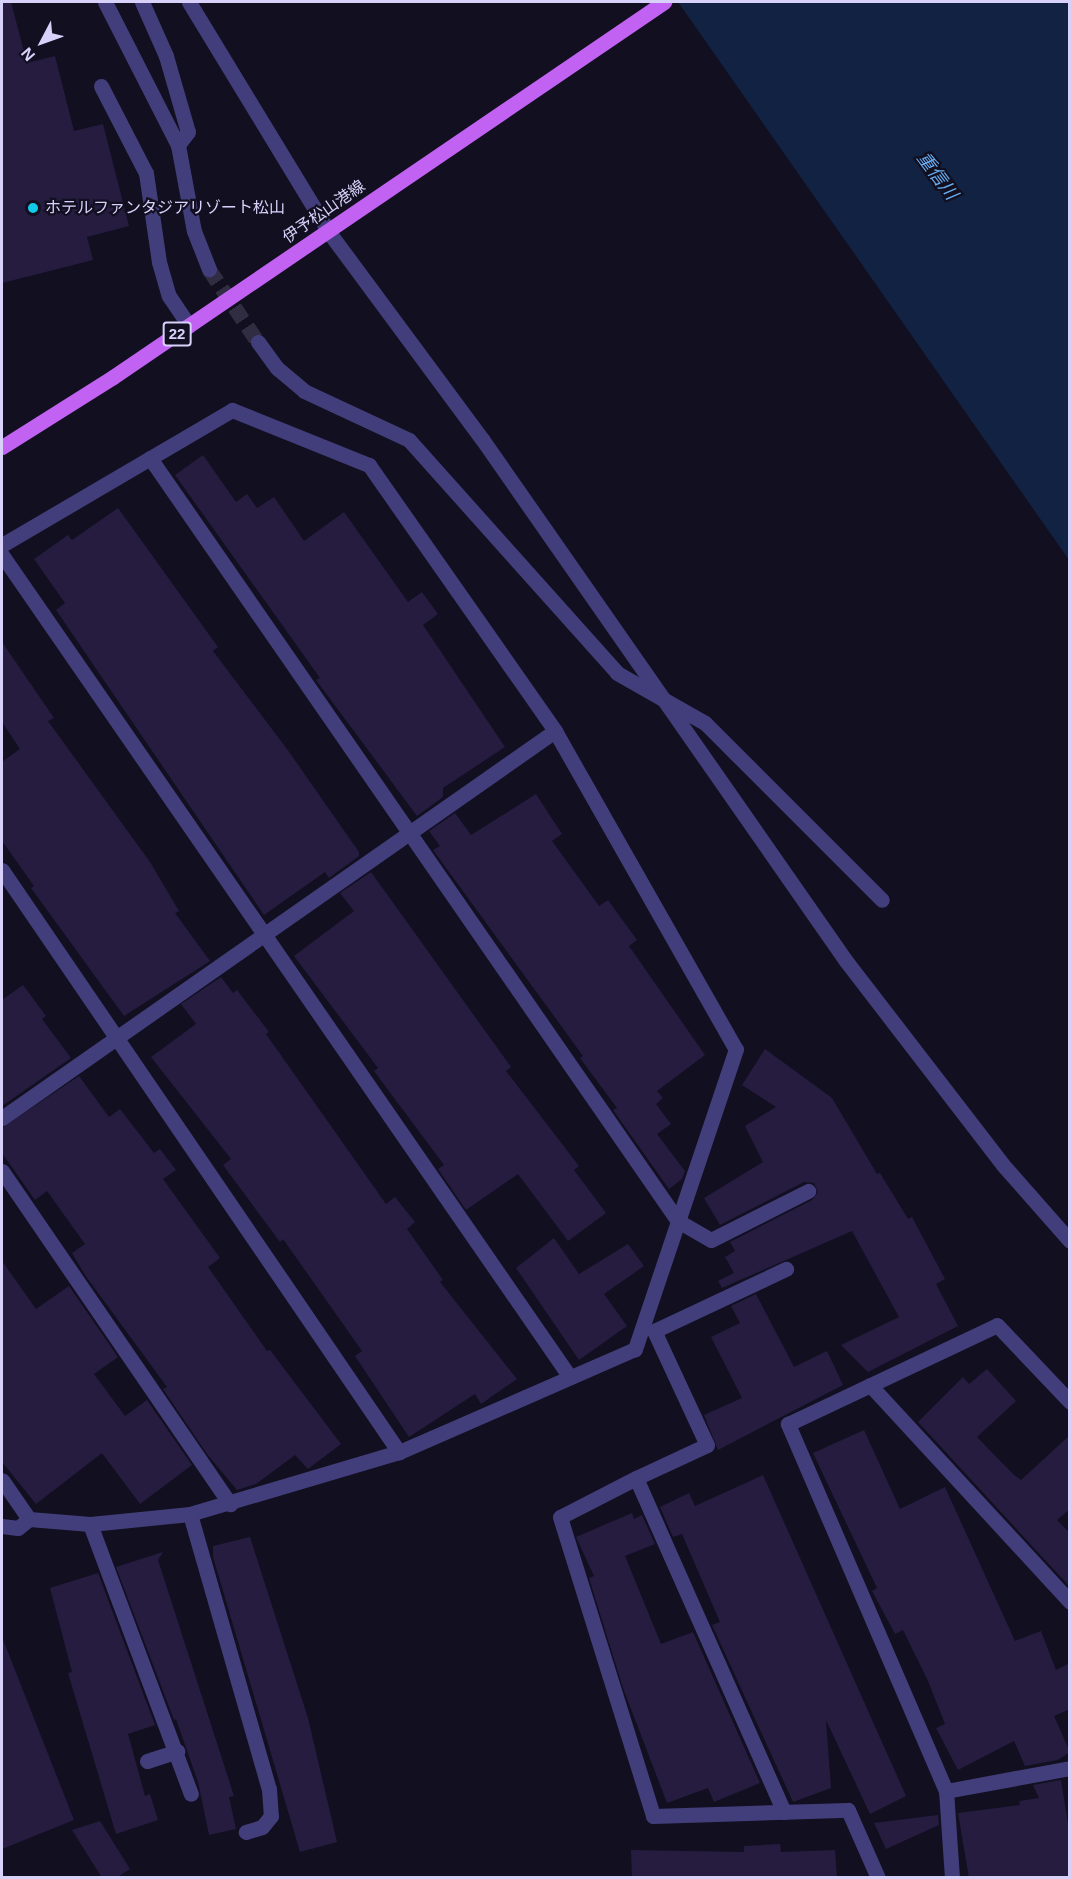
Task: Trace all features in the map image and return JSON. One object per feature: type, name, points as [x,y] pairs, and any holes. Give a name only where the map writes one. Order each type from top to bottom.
[{"type":"main road","name":"伊予松山港線","points":[[2,447],[189,326],[664,2]]},
{"type":"street","points":[[105,2],[178,145],[194,231],[209,269]]},
{"type":"street","points":[[142,2],[166,56],[188,132],[178,145]]},
{"type":"street","points":[[189,2],[328,231],[482,439],[846,961],[1003,1165],[1070,1241]]},
{"type":"street","points":[[101,86],[146,173],[159,262],[169,296],[189,326]]},
{"type":"street","points":[[258,342],[277,368],[304,391],[409,440],[617,673],[705,723],[882,900]]},
{"type":"street","points":[[2,545],[232,410],[369,465],[555,731],[736,1049],[678,1221],[648,1329],[634,1348],[399,1452],[230,1504],[190,1514],[90,1524],[29,1519],[18,1528],[2,1526]]},
{"type":"street","points":[[150,458],[408,835],[678,1221],[711,1240],[808,1191]]},
{"type":"street","points":[[2,555],[570,1377]]},
{"type":"street","points":[[2,1118],[555,731]]},
{"type":"street","points":[[2,870],[118,1036],[399,1452]]},
{"type":"street","points":[[2,1171],[230,1504]]},
{"type":"street","points":[[648,1329],[786,1269]]},
{"type":"street","points":[[952,1878],[946,1791],[788,1424],[997,1325],[1070,1402]]},
{"type":"street","points":[[648,1329],[708,1445],[636,1478],[560,1517],[653,1816],[848,1810],[878,1878]]},
{"type":"street","points":[[870,1385],[1070,1602]]},
{"type":"street","points":[[636,1478],[784,1812]]},
{"type":"street","points":[[2,1480],[29,1519]]},
{"type":"street","points":[[190,1514],[268,1789],[271,1816],[262,1827],[246,1833]]},
{"type":"street","points":[[90,1524],[177,1751],[191,1794]]},
{"type":"street","points":[[147,1761],[177,1751]]},
{"type":"street","points":[[946,1791],[1070,1768]]},
{"type":"water","name":"重信川","points":[[678,2],[1069,2],[1069,560]]},
{"type":"building","points":[[2,2],[11,2],[27,63],[55,56],[74,131],[103,124],[129,226],[87,237],[93,260],[2,283]]},
{"type":"building","points":[[203,455],[236,502],[247,494],[257,508],[274,497],[304,541],[344,512],[408,602],[422,592],[438,614],[423,625],[505,747],[443,788],[443,797],[417,816],[316,680],[320,678],[175,475]]},
{"type":"building","points":[[118,508],[218,647],[213,651],[287,749],[359,852],[359,856],[329,878],[325,872],[264,915],[56,610],[65,603],[34,559],[68,535],[72,540]]},
{"type":"building","points":[[2,642],[54,718],[48,721],[150,862],[179,911],[175,913],[210,961],[124,1016],[31,888],[34,886],[2,841],[2,762],[20,749],[2,722]]},
{"type":"building","points":[[536,794],[562,834],[552,841],[599,906],[608,900],[637,940],[629,946],[705,1055],[657,1091],[663,1098],[656,1104],[671,1124],[657,1134],[685,1171],[682,1179],[669,1189],[613,1110],[617,1108],[580,1058],[583,1056],[433,850],[440,846],[429,831],[455,813],[471,835]]},
{"type":"building","points":[[371,872],[511,1067],[506,1071],[579,1166],[574,1170],[606,1213],[568,1241],[518,1174],[466,1210],[438,1169],[444,1165],[374,1071],[378,1068],[294,956],[354,911],[340,893]]},
{"type":"building","points":[[221,977],[233,993],[237,990],[269,1032],[266,1034],[386,1204],[395,1197],[415,1222],[407,1229],[443,1280],[440,1282],[517,1379],[481,1404],[475,1394],[409,1437],[355,1356],[362,1351],[283,1239],[280,1242],[223,1165],[231,1159],[151,1057],[196,1024],[181,1004]]},
{"type":"building","points":[[23,985],[46,1016],[42,1019],[71,1058],[2,1106],[2,1000]]},
{"type":"building","points":[[765,1049],[832,1098],[877,1174],[880,1173],[908,1219],[912,1217],[945,1279],[936,1284],[958,1326],[868,1372],[841,1345],[899,1317],[852,1231],[722,1288],[718,1281],[734,1273],[725,1257],[735,1251],[730,1242],[812,1200],[818,1192],[814,1183],[804,1182],[720,1225],[704,1198],[763,1162],[745,1126],[776,1107],[742,1085]]},
{"type":"building","points":[[79,1076],[109,1117],[120,1109],[154,1153],[160,1149],[176,1170],[163,1179],[220,1258],[208,1267],[267,1351],[270,1350],[341,1444],[308,1469],[295,1455],[256,1484],[237,1490],[207,1454],[163,1389],[167,1387],[85,1275],[72,1253],[85,1244],[47,1191],[35,1200],[2,1153],[2,1128]]},
{"type":"building","points":[[554,1238],[579,1274],[628,1244],[644,1266],[604,1294],[627,1326],[579,1360],[516,1268]]},
{"type":"building","points":[[2,1261],[36,1309],[69,1286],[118,1357],[94,1374],[125,1416],[147,1400],[192,1465],[140,1504],[102,1453],[36,1504],[2,1462]]},
{"type":"building","points":[[756,1294],[794,1367],[827,1351],[843,1385],[718,1450],[704,1415],[742,1398],[711,1337],[740,1323],[731,1306]]},
{"type":"building","points":[[987,1369],[1016,1401],[977,1437],[1013,1474],[1021,1480],[1070,1435],[1070,1509],[1057,1520],[1070,1533],[1070,1587],[918,1422],[963,1377],[969,1384]]},
{"type":"building","points":[[864,1430],[900,1509],[945,1487],[1015,1641],[1041,1631],[1056,1670],[1070,1663],[1070,1709],[1054,1716],[1070,1752],[1058,1760],[1025,1766],[1014,1741],[958,1770],[936,1728],[945,1724],[928,1681],[903,1630],[895,1634],[872,1591],[877,1588],[813,1453]]},
{"type":"building","points":[[763,1475],[906,1796],[870,1814],[826,1720],[831,1788],[793,1802],[712,1625],[720,1622],[682,1534],[673,1537],[660,1507],[689,1493],[695,1506]]},
{"type":"building","points":[[632,1513],[634,1519],[642,1515],[655,1544],[625,1556],[661,1644],[693,1632],[760,1783],[714,1802],[708,1788],[667,1803],[623,1688],[589,1578],[594,1576],[576,1537]]},
{"type":"building","points":[[250,1537],[308,1718],[337,1842],[300,1852],[213,1557],[213,1546]]},
{"type":"building","points":[[163,1552],[158,1560],[234,1796],[229,1797],[236,1829],[209,1835],[198,1782],[176,1719],[174,1720],[116,1567]]},
{"type":"building","points":[[98,1573],[155,1725],[128,1734],[145,1796],[150,1794],[158,1820],[116,1834],[68,1673],[72,1672],[50,1588]]},
{"type":"building","points":[[2,1637],[74,1820],[2,1849]]},
{"type":"building","points":[[1061,1780],[1070,1836],[1070,1878],[969,1878],[958,1813],[1020,1805],[1019,1801],[1039,1798],[1033,1785]]},
{"type":"building","points":[[938,1815],[939,1825],[886,1849],[874,1823]]},
{"type":"building","points":[[100,1821],[130,1869],[116,1878],[102,1878],[72,1830]]},
{"type":"building","points":[[780,1844],[781,1852],[835,1850],[837,1878],[632,1878],[631,1850],[744,1852],[744,1846]]},
{"type":"tunnel","points":[[209,269],[258,342]]},
{"type":"place","name":"ホテルファンタジアリゾート松山","points":[[33,208]]}]
